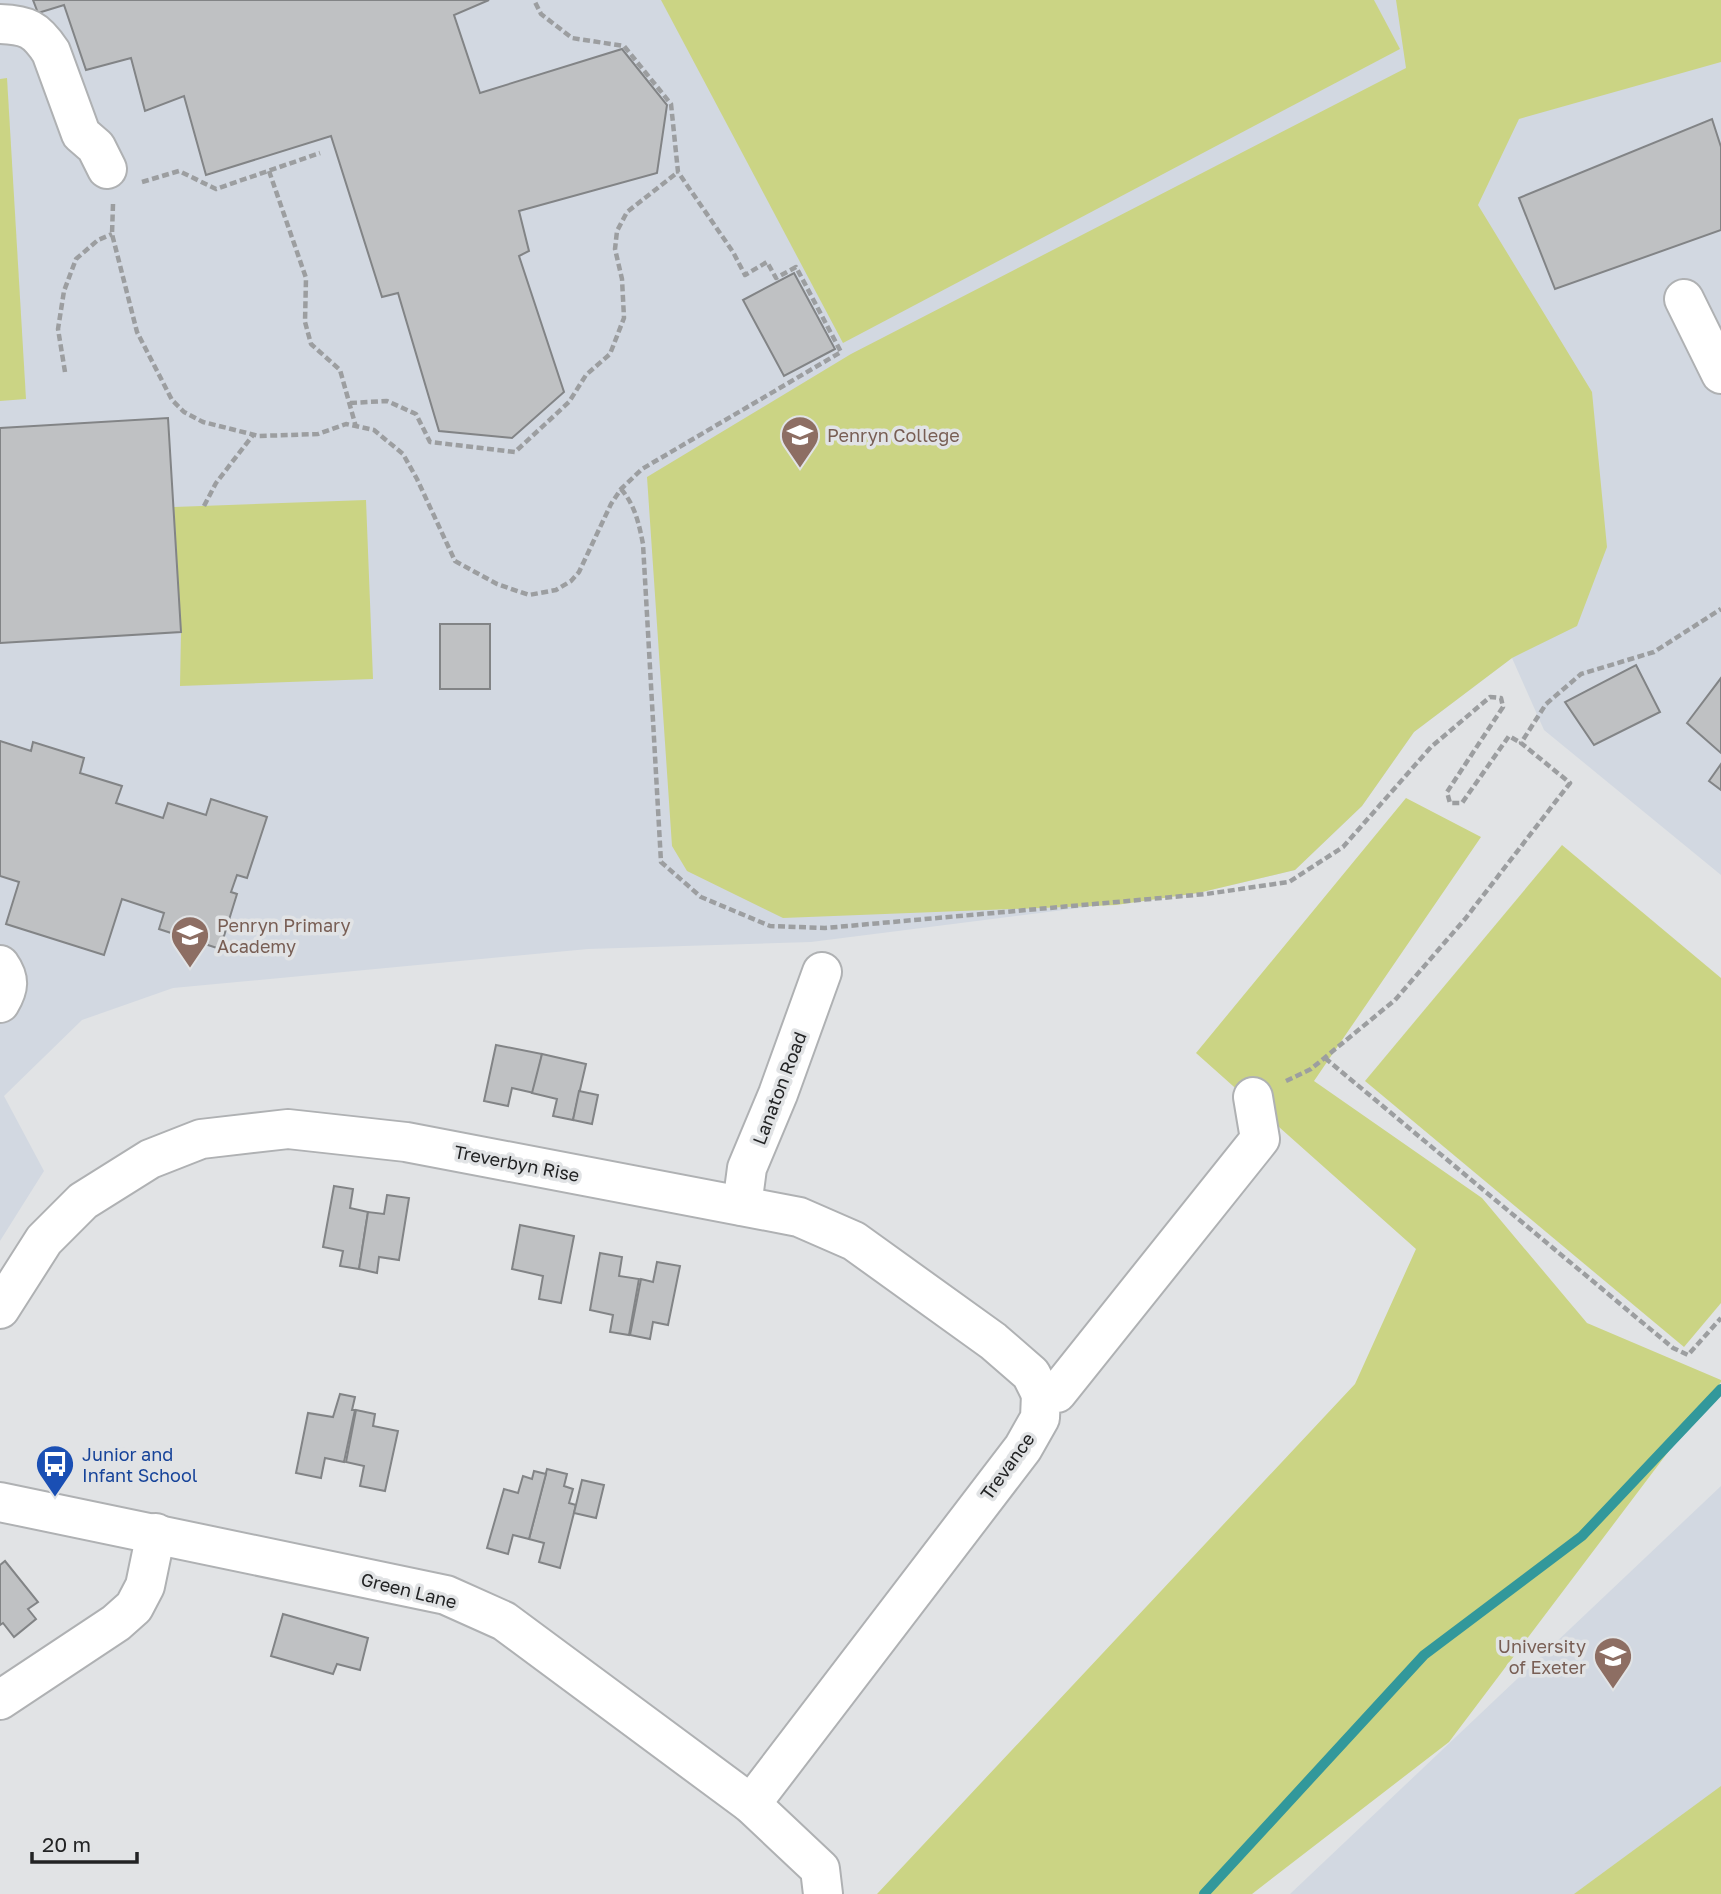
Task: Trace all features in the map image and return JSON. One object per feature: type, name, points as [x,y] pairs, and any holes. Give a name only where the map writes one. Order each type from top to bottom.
[{"type":"street","points":[[0,24],[18,24],[34,31],[43,40],[51,52],[81,134],[123,176]]},
{"type":"street","points":[[1684,299],[1721,374]]},
{"type":"street","points":[[0,965],[7,975],[9,985],[0,1003]]},
{"type":"street","name":"Lanaton Road","points":[[742,1206],[747,1168],[778,1094],[822,972]]},
{"type":"street","points":[[1041,1394],[1058,1393],[1260,1139],[1253,1097]]},
{"type":"street","name":"Treverbyn Rise","points":[[0,1309],[44,1241],[83,1201],[150,1159],[201,1139],[288,1129],[406,1142],[799,1217],[853,1241],[993,1340],[1031,1374],[1041,1394]]},
{"type":"street","name":"Trevance","points":[[751,1804],[1023,1448],[1040,1418],[1041,1394]]},
{"type":"street","name":"Green Lane","points":[[0,1502],[446,1595],[504,1621],[751,1804],[821,1881]]},
{"type":"street","points":[[0,1700],[134,1607],[145,1586],[156,1533]]},
{"type":"path","points":[[320,153],[216,189],[179,170],[123,176],[114,190],[112,234],[137,332],[173,400],[184,412],[203,422],[259,436],[318,434],[346,424],[374,430],[403,454],[455,561],[497,584],[529,595],[556,590],[579,572],[596,531],[621,489],[642,470],[841,352],[796,267],[776,278],[767,262],[745,275],[733,252],[678,172],[671,104],[624,46],[572,38],[541,14],[534,0]]},
{"type":"path","points":[[269,171],[306,278],[305,322],[311,344],[340,370],[356,427]]},
{"type":"path","points":[[350,403],[387,401],[416,414],[430,442],[515,452],[569,402],[586,375],[610,354],[624,318],[622,279],[615,249],[617,231],[627,212],[678,172]]},
{"type":"path","points":[[65,372],[58,329],[64,291],[76,259],[98,240],[112,234]]},
{"type":"path","points":[[204,506],[216,483],[253,435]]},
{"type":"path","points":[[621,489],[630,499],[643,544],[661,862],[701,897],[770,926],[825,928],[1206,894],[1289,882],[1343,846],[1431,747],[1490,697],[1501,698],[1503,707],[1447,792],[1450,803],[1462,803],[1509,736],[1570,783],[1465,919],[1395,1000],[1311,1069],[1253,1097]]},
{"type":"path","points":[[1521,743],[1546,704],[1581,674],[1654,652],[1721,609]]},
{"type":"path","points":[[1325,1058],[1673,1348],[1688,1354],[1721,1318]]},
{"type":"shaded area","name":"Penryn College","points":[[0,0],[1721,0],[1721,875],[1544,730],[1512,658],[1414,732],[1362,806],[1295,870],[1198,893],[811,942],[588,949],[173,988],[82,1020],[4,1096],[44,1171],[0,1241]]},
{"type":"shaded area","name":"University of Exeter","points":[[1721,1486],[1721,1894],[1290,1894]]},
{"type":"green space","points":[[661,0],[1374,0],[1400,49],[843,343]]},
{"type":"green space","points":[[1396,0],[1721,0],[1721,62],[1519,119],[1478,205],[1592,392],[1607,547],[1577,626],[1512,658],[1414,732],[1362,806],[1295,870],[1198,893],[1116,905],[783,918],[687,871],[672,846],[647,477],[851,354],[1406,68]]},
{"type":"green space","points":[[7,78],[26,399],[0,401],[0,79]]},
{"type":"green space","points":[[366,500],[373,679],[180,686],[181,632],[174,507]]},
{"type":"green space","points":[[1406,798],[1481,837],[1314,1081],[1482,1198],[1587,1323],[1721,1382],[1449,1742],[1252,1894],[877,1894],[1355,1384],[1416,1249],[1196,1053]]},
{"type":"green space","points":[[1562,845],[1721,978],[1721,1303],[1684,1347],[1365,1081]]},
{"type":"green space","points":[[1721,1786],[1721,1894],[1574,1894]]},
{"type":"building","points":[[33,0],[489,0],[454,15],[480,93],[622,49],[667,105],[657,173],[519,211],[529,251],[519,256],[564,392],[512,438],[439,431],[398,293],[382,297],[331,136],[206,175],[184,96],[145,111],[131,58],[86,70],[64,5],[38,13]]},
{"type":"building","points":[[1712,119],[1721,147],[1721,230],[1555,289],[1519,198]]},
{"type":"building","points":[[794,273],[835,349],[784,376],[743,300]]},
{"type":"building","points":[[168,418],[181,632],[0,643],[0,428]]},
{"type":"building","points":[[440,624],[490,624],[490,689],[440,689]]},
{"type":"building","points":[[1636,665],[1660,712],[1594,745],[1565,702]]},
{"type":"building","points":[[1721,678],[1721,753],[1687,723]]},
{"type":"building","points":[[0,741],[31,751],[33,742],[84,758],[80,773],[122,786],[116,803],[163,818],[168,803],[206,815],[211,799],[267,817],[247,878],[237,875],[231,892],[237,894],[220,949],[159,929],[164,913],[122,899],[104,955],[6,924],[19,882],[0,876]]},
{"type":"building","points":[[1721,764],[1721,790],[1709,781]]},
{"type":"building","points":[[496,1045],[542,1054],[534,1093],[512,1088],[508,1106],[484,1101]]},
{"type":"building","points":[[542,1054],[586,1064],[573,1120],[553,1116],[557,1099],[532,1093]]},
{"type":"building","points":[[579,1091],[598,1095],[592,1124],[573,1120]]},
{"type":"building","points":[[334,1186],[353,1189],[350,1208],[368,1212],[359,1269],[340,1266],[343,1251],[323,1247]]},
{"type":"building","points":[[387,1195],[409,1198],[399,1260],[379,1257],[377,1273],[359,1269],[368,1212],[384,1214]]},
{"type":"building","points":[[520,1225],[574,1236],[561,1303],[539,1299],[543,1276],[512,1269]]},
{"type":"building","points":[[600,1253],[622,1257],[619,1276],[639,1279],[629,1335],[610,1332],[613,1315],[590,1310]]},
{"type":"building","points":[[657,1262],[680,1266],[668,1325],[653,1322],[650,1339],[630,1335],[641,1279],[653,1282]]},
{"type":"building","points":[[340,1394],[355,1397],[352,1410],[355,1410],[344,1462],[325,1458],[321,1478],[296,1473],[308,1413],[333,1417]]},
{"type":"building","points":[[356,1410],[375,1414],[373,1426],[398,1431],[385,1491],[360,1486],[364,1466],[346,1462]]},
{"type":"building","points":[[547,1469],[567,1474],[564,1486],[573,1489],[569,1503],[576,1505],[560,1568],[539,1562],[544,1543],[529,1539]]},
{"type":"building","points":[[534,1471],[546,1474],[529,1539],[513,1535],[508,1554],[487,1548],[504,1489],[518,1493],[523,1476],[532,1479]]},
{"type":"building","points":[[582,1480],[604,1485],[596,1518],[574,1513]]},
{"type":"building","points":[[5,1561],[38,1602],[28,1609],[36,1619],[14,1637],[3,1623],[0,1625],[0,1565]]},
{"type":"building","points":[[283,1614],[368,1638],[360,1670],[337,1664],[333,1674],[271,1656]]},
{"type":"waterway","points":[[1204,1894],[1424,1655],[1582,1536],[1721,1389]]},
{"type":"place","name":"Penryn College","points":[[800,469]]},
{"type":"place","name":"Penryn Primary Academy","points":[[190,969]]},
{"type":"place","name":"Junior and Infant School","points":[[55,1498]]},
{"type":"place","name":"University of Exeter","points":[[1613,1690]]}]
